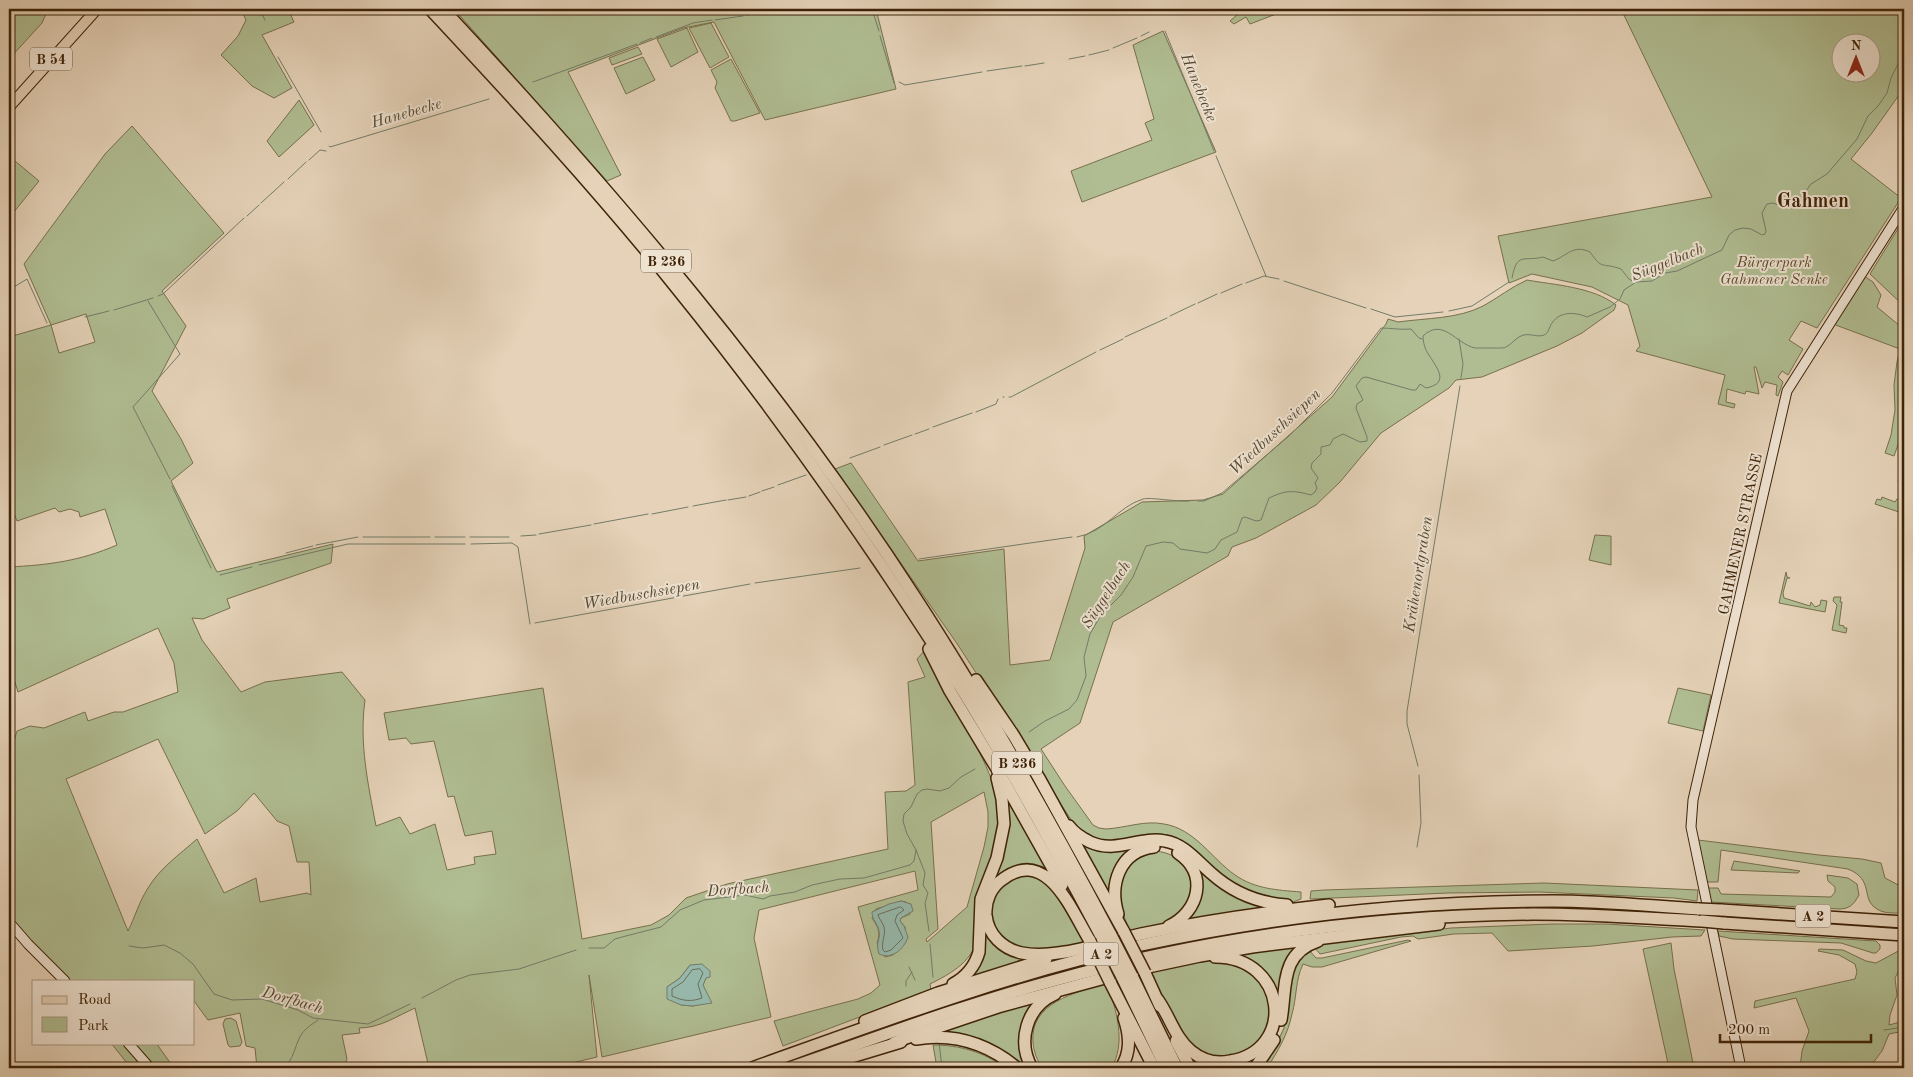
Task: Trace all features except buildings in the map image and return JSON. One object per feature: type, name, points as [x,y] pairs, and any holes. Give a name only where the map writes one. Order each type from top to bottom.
[{"type":"highway","name":"B 236","points":[[430,9],[580,174],[668,277],[758,392],[817,463]]},
{"type":"highway","name":"B 236","points":[[443,9],[554,130],[726,333],[829,480],[911,600],[1107,937],[1177,1068]]},
{"type":"highway","points":[[911,600],[915,624],[926,641],[950,691],[1040,844],[1154,1068]]},
{"type":"highway","points":[[911,600],[954,648],[1014,736],[1124,932],[1190,1068]]},
{"type":"highway","points":[[938,992],[964,976],[977,960],[981,945],[979,914],[981,899],[998,858],[1002,839],[1004,810],[1000,789],[980,743]]},
{"type":"highway","points":[[1039,778],[1045,784],[1071,829],[1095,845],[1116,847],[1153,840],[1164,840],[1184,849],[1224,884],[1246,896],[1278,905],[1313,907]]},
{"type":"highway","points":[[1124,932],[1115,900],[1114,888],[1119,871],[1126,859],[1139,851],[1148,848],[1165,848],[1182,856],[1192,868],[1197,888],[1194,904],[1179,922],[1143,934]]},
{"type":"highway","points":[[1072,950],[1034,955],[1014,951],[1001,944],[992,933],[986,916],[988,898],[998,883],[1010,874],[1024,871],[1033,871],[1046,875],[1058,887],[1090,941]]},
{"type":"highway","points":[[773,1060],[789,1049],[938,992],[1072,950],[1143,934],[1235,917],[1313,907],[1423,899],[1442,904]]},
{"type":"highway","name":"A 2","points":[[752,1068],[994,984],[1052,967],[1136,946],[1243,925],[1310,915],[1442,904],[1555,901],[1904,922]]},
{"type":"highway","name":"A 2","points":[[789,1068],[998,996],[1053,980],[1204,945],[1304,930],[1374,922],[1477,916],[1592,915],[1904,935]]},
{"type":"highway","points":[[815,1068],[894,1043],[998,1006],[1080,984],[1252,947],[1456,923],[1477,916]]},
{"type":"highway","points":[[1255,1068],[1278,1032],[1288,966],[1299,952],[1310,944],[1344,936]]},
{"type":"highway","points":[[1158,1000],[1180,1040],[1190,1050],[1204,1059],[1220,1062],[1235,1061],[1250,1055],[1262,1045],[1272,1026],[1275,1011],[1273,994],[1265,979],[1253,967],[1237,960],[1217,957],[1191,959]]},
{"type":"highway","name":"B 236","points":[[1128,977],[1166,1068]]},
{"type":"highway","points":[[1032,1068],[1024,1047],[1031,1015],[1050,996],[1080,984]]},
{"type":"highway","points":[[1112,986],[1129,1035],[1128,1049],[1121,1068]]},
{"type":"highway","points":[[894,1043],[925,1037],[957,1039],[990,1049],[1017,1068]]},
{"type":"main road","name":"B 54","points":[[9,107],[97,9]]},
{"type":"main road","name":"GAHMENER STRASSE","points":[[1741,1068],[1691,827],[1691,813],[1787,391],[1904,207]]},
{"type":"main road","points":[[9,922],[64,980]]},
{"type":"main road","points":[[129,1044],[150,1068]]},
{"type":"green space","points":[[9,9],[48,9],[42,23],[9,59]]},
{"type":"green space","points":[[241,9],[288,9],[294,22],[262,35],[292,88],[274,98],[252,86],[221,55],[238,36],[246,20]]},
{"type":"green space","points":[[454,9],[876,9],[896,89],[765,120],[714,22],[683,28],[568,72],[621,175],[607,181]]},
{"type":"green space","points":[[1235,9],[1289,9],[1250,24],[1246,17],[1234,24],[1230,21],[1237,15]]},
{"type":"green space","name":"Bürgerpark Gahmener Senke","points":[[1621,9],[1904,9],[1904,88],[1851,159],[1901,198],[1817,328],[1801,321],[1789,340],[1803,349],[1788,375],[1782,371],[1778,377],[1783,382],[1778,396],[1776,395],[1777,385],[1765,382],[1762,388],[1756,367],[1754,367],[1759,394],[1746,391],[1745,394],[1727,389],[1726,402],[1735,404],[1734,408],[1718,404],[1725,375],[1636,351],[1640,346],[1628,305],[1592,287],[1532,274],[1509,283],[1498,236],[1712,197]]},
{"type":"green space","points":[[711,23],[729,57],[710,68],[689,28]]},
{"type":"green space","points":[[687,28],[698,52],[671,67],[657,39]]},
{"type":"green space","points":[[1163,31],[1216,152],[1082,202],[1071,171],[1152,140],[1145,123],[1154,119],[1133,45]]},
{"type":"green space","points":[[638,47],[642,54],[612,65],[609,58]]},
{"type":"green space","points":[[643,57],[655,80],[626,94],[614,68]]},
{"type":"green space","points":[[731,59],[760,113],[735,121],[731,121],[715,88],[717,82],[711,70]]},
{"type":"green space","points":[[299,100],[314,125],[279,157],[267,141]]},
{"type":"green space","points":[[132,126],[224,233],[162,291],[186,326],[152,391],[193,463],[171,481],[217,572],[333,544],[331,563],[227,599],[230,608],[203,619],[192,618],[202,640],[241,692],[265,682],[342,672],[365,700],[363,716],[364,748],[367,779],[376,826],[400,817],[410,834],[435,824],[447,870],[475,864],[474,857],[496,854],[492,831],[465,836],[454,796],[448,797],[434,741],[411,744],[406,738],[389,740],[384,713],[543,688],[582,939],[651,925],[669,915],[686,898],[727,884],[888,849],[885,792],[906,791],[915,785],[908,682],[925,677],[917,659],[926,649],[947,693],[979,751],[992,781],[996,797],[998,813],[997,840],[975,907],[976,943],[967,958],[954,971],[930,984],[931,990],[783,1046],[774,1021],[858,999],[871,993],[880,985],[858,907],[918,890],[915,871],[759,910],[754,938],[771,1017],[602,1057],[589,975],[597,1057],[551,1068],[429,1068],[415,1008],[381,1024],[359,1028],[360,1033],[342,1035],[347,1059],[343,1068],[257,1068],[255,1048],[246,1046],[240,1013],[208,1020],[195,1002],[195,980],[65,980],[9,921],[9,758],[17,731],[30,726],[44,728],[85,712],[88,721],[114,712],[123,712],[178,692],[174,663],[158,628],[18,692],[9,663],[9,567],[64,561],[90,555],[117,545],[105,509],[80,517],[79,512],[70,509],[59,512],[55,508],[17,521],[9,500],[9,337],[51,325],[24,264],[105,154]],"holes":[[[86,314],[95,342],[59,353],[51,325]],[[158,739],[205,834],[237,811],[254,793],[277,821],[289,826],[297,862],[309,862],[311,895],[307,893],[260,902],[256,878],[224,893],[197,839],[158,874],[142,899],[128,931],[66,779]],[[984,792],[988,812],[988,827],[967,907],[927,942],[926,939],[938,929],[931,822]],[[901,901],[906,902],[910,914],[901,918],[900,921],[905,927],[906,942],[893,955],[885,957],[877,943],[878,930],[872,918],[876,909]],[[690,965],[706,978],[703,985],[705,1003],[693,1006],[681,1005],[667,987],[680,978]]]},
{"type":"green space","points":[[9,156],[39,181],[9,218]]},
{"type":"green space","points":[[1904,219],[1904,306],[1870,274]]},
{"type":"green space","points":[[1864,276],[1873,282],[1881,295],[1877,307],[1900,326],[1904,322],[1904,441],[1899,442],[1894,456],[1885,453],[1891,435],[1895,410],[1894,385],[1900,349],[1833,324]]},
{"type":"green space","points":[[1527,280],[1585,290],[1616,305],[1614,310],[1582,333],[1557,346],[1482,377],[1456,380],[1449,388],[1381,433],[1340,482],[1316,505],[1256,538],[1232,547],[1228,556],[1113,622],[1080,723],[1041,749],[1093,825],[1106,829],[1150,823],[1175,827],[1194,838],[1226,868],[1243,880],[1266,888],[1301,892],[1301,899],[1293,902],[1259,896],[1233,884],[1212,868],[1188,845],[1172,837],[1106,842],[1090,838],[1077,829],[958,645],[835,469],[851,463],[918,561],[1004,549],[1010,665],[1050,660],[1085,548],[1084,536],[1142,502],[1203,500],[1223,494],[1332,397],[1388,319],[1398,322],[1463,313],[1483,306]]},
{"type":"green space","points":[[1900,474],[1904,476],[1904,497],[1899,512],[1875,504],[1877,499],[1881,500],[1882,497],[1895,502],[1897,499],[1900,500],[1901,496],[1898,493],[1902,483],[1898,481]]},
{"type":"green space","points":[[1595,535],[1611,536],[1611,565],[1589,560]]},
{"type":"green space","points":[[1786,572],[1787,577],[1790,578],[1787,578],[1783,593],[1784,598],[1810,606],[1811,602],[1815,607],[1820,605],[1821,600],[1827,601],[1825,612],[1779,603]]},
{"type":"green space","points":[[1834,597],[1841,597],[1839,625],[1847,628],[1846,633],[1832,630],[1837,605],[1833,601]]},
{"type":"green space","points":[[1678,688],[1711,695],[1703,731],[1668,723]]},
{"type":"green space","points":[[1002,788],[1051,874],[1043,871],[995,880],[988,934],[1034,958],[966,979],[983,941],[997,866]]},
{"type":"green space","points":[[1078,839],[1093,847],[1110,850],[1156,842],[1171,844],[1184,851],[1224,887],[1245,898],[1274,906],[1185,922],[1197,901],[1199,882],[1194,865],[1182,853],[1168,845],[1151,843],[1134,849],[1120,862],[1114,873],[1111,902]]},
{"type":"green space","points":[[1698,840],[1862,859],[1881,863],[1885,878],[1904,888],[1904,913],[1880,911],[1877,909],[1869,900],[1862,878],[1848,869],[1721,850],[1718,882],[1706,882]]},
{"type":"green space","points":[[1156,851],[1173,856],[1185,866],[1192,879],[1190,896],[1185,911],[1180,916],[1166,923],[1130,932],[1121,908],[1119,892],[1122,876],[1128,864],[1135,857]]},
{"type":"green space","points":[[1734,861],[1800,871],[1798,873],[1731,870]]},
{"type":"green space","points":[[1023,875],[1033,876],[1053,886],[1086,942],[1061,947],[1025,949],[1008,943],[1001,937],[992,921],[992,902],[1002,885],[1009,880]]},
{"type":"green space","points":[[1827,875],[1848,878],[1857,884],[1859,895],[1851,905],[1839,909],[1711,902],[1708,888],[1718,888],[1721,894],[1831,897],[1835,892],[1835,887],[1828,881]]},
{"type":"green space","points":[[1544,883],[1698,890],[1697,901],[1674,898],[1539,892],[1448,893],[1310,899],[1311,891],[1324,890]]},
{"type":"green space","points":[[1606,924],[1705,930],[1701,936],[1672,937],[1593,946],[1508,951],[1492,933],[1454,934],[1418,939],[1413,936],[1401,937],[1320,954],[1314,947],[1337,941],[1451,928]]},
{"type":"green space","points":[[1718,931],[1876,941],[1880,945],[1880,949],[1873,953],[1841,943],[1733,939],[1719,936]]},
{"type":"green space","points":[[1408,940],[1411,941],[1322,967],[1312,967],[1303,964],[1294,1008],[1285,1035],[1267,1068],[1259,1068],[1277,1043],[1284,1028],[1288,990],[1294,965],[1309,950],[1316,958],[1322,958]]},
{"type":"green space","points":[[1304,943],[1287,964],[1281,990],[1278,1023],[1271,1039],[1251,1068],[1194,1068],[1188,1052],[1215,1056],[1238,1051],[1258,1039],[1271,1022],[1277,1003],[1273,984],[1258,967],[1230,955]]},
{"type":"green space","points":[[1671,943],[1674,969],[1694,1068],[1669,1068],[1643,949]]},
{"type":"green space","points":[[1904,948],[1904,961],[1895,978],[1897,995],[1890,1015],[1889,1025],[1904,1021],[1904,1031],[1889,1034],[1882,1051],[1869,1068],[1800,1068],[1802,1051],[1809,1031],[1796,998],[1754,1008],[1755,1001],[1855,979],[1857,972],[1855,964],[1839,955],[1818,951],[1819,949],[1843,950],[1866,961],[1876,963]]},
{"type":"green space","points":[[1213,960],[1239,964],[1250,971],[1264,987],[1270,1003],[1269,1019],[1263,1033],[1253,1045],[1240,1053],[1226,1057],[1210,1056],[1194,1049],[1187,1042],[1174,1024],[1148,971]]},
{"type":"green space","points":[[1106,983],[1116,1014],[1119,1037],[1116,1059],[1111,1068],[1043,1068],[1036,1056],[1033,1043],[1034,1029],[1038,1018],[1057,1001]]},
{"type":"green space","points":[[1041,998],[1028,1014],[1029,1068],[1021,1068],[1007,1055],[929,1034]]},
{"type":"green space","points":[[231,1018],[236,1021],[242,1042],[240,1046],[230,1047],[228,1045],[223,1024],[225,1019]]},
{"type":"green space","points":[[112,1044],[157,1044],[174,1068],[131,1068]]},
{"type":"green space","points":[[933,1045],[953,1046],[971,1050],[997,1062],[1005,1068],[937,1068]]},
{"type":"water","points":[[901,901],[911,904],[913,911],[901,918],[900,921],[908,937],[904,946],[897,952],[888,956],[879,954],[879,931],[872,912]]},
{"type":"water","points":[[702,964],[710,971],[710,977],[706,978],[703,985],[712,1003],[693,1006],[681,1005],[667,999],[667,987],[680,978],[690,965]]},
{"type":"waterway","name":"Hanebecke","points":[[259,9],[265,20]]},
{"type":"waterway","name":"Hanebecke","points":[[746,15],[794,9]]},
{"type":"waterway","name":"Hanebecke","points":[[872,9],[879,31]]},
{"type":"waterway","name":"Hanebecke","points":[[715,20],[743,16]]},
{"type":"waterway","name":"Hanebecke","points":[[656,37],[693,23],[712,20]]},
{"type":"waterway","name":"Hanebecke","points":[[1165,31],[1214,151]]},
{"type":"waterway","name":"Hanebecke","points":[[1141,36],[1149,32]]},
{"type":"waterway","name":"Hanebecke","points":[[880,36],[894,83]]},
{"type":"waterway","name":"Hanebecke","points":[[640,43],[652,38]]},
{"type":"waterway","name":"Hanebecke","points":[[1113,48],[1137,38]]},
{"type":"waterway","name":"Hanebecke","points":[[533,82],[637,44]]},
{"type":"waterway","name":"Hanebecke","points":[[1089,55],[1109,50]]},
{"type":"waterway","name":"Süggelbach","points":[[1029,732],[1045,721],[1069,709],[1077,700],[1086,676],[1084,657],[1090,634],[1101,615],[1121,595],[1133,577],[1146,546],[1163,542],[1173,543],[1180,549],[1207,553],[1215,549],[1221,540],[1237,532],[1242,518],[1245,517],[1256,521],[1261,520],[1269,498],[1285,492],[1299,492],[1311,495],[1315,492],[1317,488],[1315,483],[1318,478],[1311,468],[1312,463],[1321,454],[1321,447],[1330,445],[1333,439],[1343,434],[1360,442],[1367,441],[1356,408],[1357,404],[1363,400],[1356,386],[1362,378],[1366,377],[1412,390],[1416,390],[1420,384],[1426,388],[1434,386],[1440,379],[1440,374],[1426,351],[1423,338],[1430,331],[1443,330],[1468,346],[1475,348],[1505,348],[1518,337],[1546,334],[1552,323],[1559,316],[1578,314],[1587,317],[1610,307],[1620,299],[1624,290],[1636,282],[1652,281],[1665,273],[1677,271],[1722,250],[1729,235],[1735,230],[1751,229],[1762,235],[1765,234],[1762,213],[1767,204],[1773,203],[1786,208],[1800,204],[1811,184],[1827,174],[1857,139],[1868,116],[1887,93],[1891,78],[1904,52]]},
{"type":"waterway","name":"Hanebecke","points":[[1069,59],[1085,56]]},
{"type":"waterway","name":"Hanebecke","points":[[278,57],[321,132]]},
{"type":"waterway","name":"Hanebecke","points":[[1025,66],[1044,63]]},
{"type":"waterway","name":"Hanebecke","points":[[987,71],[1022,66]]},
{"type":"waterway","name":"Hanebecke","points":[[899,82],[905,85],[982,72]]},
{"type":"waterway","name":"Hanebecke","points":[[329,146],[489,99]]},
{"type":"waterway","name":"Wiedbuschsiepen","points":[[309,160],[320,150],[326,151]]},
{"type":"waterway","name":"Hanebecke","points":[[1216,156],[1266,276]]},
{"type":"waterway","name":"Wiedbuschsiepen","points":[[288,179],[306,162]]},
{"type":"waterway","name":"Wiedbuschsiepen","points":[[261,203],[284,182]]},
{"type":"waterway","name":"Wiedbuschsiepen","points":[[247,216],[259,205]]},
{"type":"waterway","name":"Wiedbuschsiepen","points":[[158,296],[163,294],[244,218]]},
{"type":"waterway","points":[[1512,278],[1516,264],[1522,259],[1543,257],[1553,261],[1579,249],[1590,252],[1603,265],[1621,269],[1634,282]]},
{"type":"waterway","name":"Hanebecke","points":[[1246,283],[1264,276],[1279,279]]},
{"type":"waterway","points":[[9,290],[27,279],[47,323]]},
{"type":"waterway","points":[[1284,281],[1366,308]]},
{"type":"waterway","points":[[1449,311],[1472,306],[1509,282]]},
{"type":"waterway","points":[[1221,293],[1242,284]]},
{"type":"waterway","points":[[1198,303],[1217,294]]},
{"type":"waterway","points":[[114,310],[153,298]]},
{"type":"waterway","name":"Wiedbuschsiepen","points":[[148,301],[180,354],[133,407],[170,479]]},
{"type":"waterway","points":[[1170,316],[1195,304]]},
{"type":"waterway","points":[[1371,309],[1395,317],[1443,312]]},
{"type":"waterway","points":[[85,317],[109,311]]},
{"type":"waterway","points":[[1125,337],[1167,318]]},
{"type":"waterway","name":"Wiedbuschsiepen","points":[[1198,501],[1204,501],[1222,493],[1289,436],[1332,393],[1381,328],[1411,329],[1422,339]]},
{"type":"waterway","points":[[1100,350],[1123,339]]},
{"type":"waterway","name":"Krähenortgraben","points":[[1459,339],[1463,364],[1461,378]]},
{"type":"waterway","points":[[1009,397],[1096,352]]},
{"type":"waterway","name":"Krähenortgraben","points":[[1418,766],[1407,724],[1407,711],[1460,386]]},
{"type":"waterway","points":[[976,412],[996,404],[998,399]]},
{"type":"waterway","points":[[933,427],[972,413]]},
{"type":"waterway","points":[[915,434],[929,429]]},
{"type":"waterway","points":[[884,445],[912,435]]},
{"type":"waterway","points":[[850,458],[880,447]]},
{"type":"waterway","points":[[778,485],[806,475]]},
{"type":"waterway","name":"Wiedbuschsiepen","points":[[172,486],[211,568]]},
{"type":"waterway","points":[[762,491],[774,487]]},
{"type":"waterway","points":[[749,496],[760,492]]},
{"type":"waterway","points":[[728,500],[746,497]]},
{"type":"waterway","name":"Wiedbuschsiepen","points":[[1077,537],[1096,530],[1126,508],[1143,499],[1189,501]]},
{"type":"waterway","points":[[693,506],[726,500]]},
{"type":"waterway","points":[[652,514],[688,507]]},
{"type":"waterway","points":[[594,524],[648,514]]},
{"type":"waterway","points":[[539,534],[591,525]]},
{"type":"waterway","points":[[521,536],[536,535]]},
{"type":"waterway","points":[[316,545],[358,537]]},
{"type":"waterway","points":[[363,537],[430,537]]},
{"type":"waterway","points":[[435,537],[465,537]]},
{"type":"waterway","points":[[470,537],[509,537]]},
{"type":"waterway","name":"Wiedbuschsiepen","points":[[919,559],[1072,537]]},
{"type":"waterway","name":"Wiedbuschsiepen","points":[[471,544],[512,543],[518,547],[530,624]]},
{"type":"waterway","name":"Wiedbuschsiepen","points":[[259,565],[348,544],[465,544]]},
{"type":"waterway","points":[[286,553],[313,546]]},
{"type":"waterway","name":"Wiedbuschsiepen","points":[[220,575],[252,567]]},
{"type":"waterway","name":"Wiedbuschsiepen","points":[[755,583],[860,568]]},
{"type":"waterway","name":"Wiedbuschsiepen","points":[[535,623],[750,584]]},
{"type":"waterway","points":[[9,744],[13,732]]},
{"type":"waterway","name":"Süggelbach","points":[[929,931],[925,903],[928,893],[923,885],[925,873],[907,834],[903,821],[904,814],[911,807],[917,794],[922,790],[940,791],[949,788],[961,777],[975,769]]},
{"type":"waterway","name":"Krähenortgraben","points":[[1417,847],[1421,823],[1419,775]]},
{"type":"waterway","name":"Dorfbach","points":[[589,948],[604,948],[615,939],[661,927],[680,910],[704,900],[745,895],[763,899],[840,879],[864,878],[910,865],[914,861],[916,850]]},
{"type":"waterway","name":"Süggelbach","points":[[930,944],[933,977]]},
{"type":"waterway","name":"Dorfbach","points":[[129,946],[143,948],[164,945],[180,953],[193,964],[214,994],[232,1000],[262,999],[298,1010],[313,1018],[368,1024],[410,1004]]},
{"type":"waterway","name":"Dorfbach","points":[[422,998],[456,980],[470,975],[519,969],[576,950]]},
{"type":"waterway","points":[[909,967],[915,980]]},
{"type":"waterway","points":[[906,986],[906,981],[912,972]]},
{"type":"waterway","points":[[283,1068],[292,1058],[302,1034],[318,1020]]},
{"type":"waterway","points":[[1884,1030],[1904,1027]]},
{"type":"waterway","name":"Süggelbach","points":[[939,1042],[942,1068]]},
{"type":"district","name":"Gahmen","points":[[1813,200]]}]
